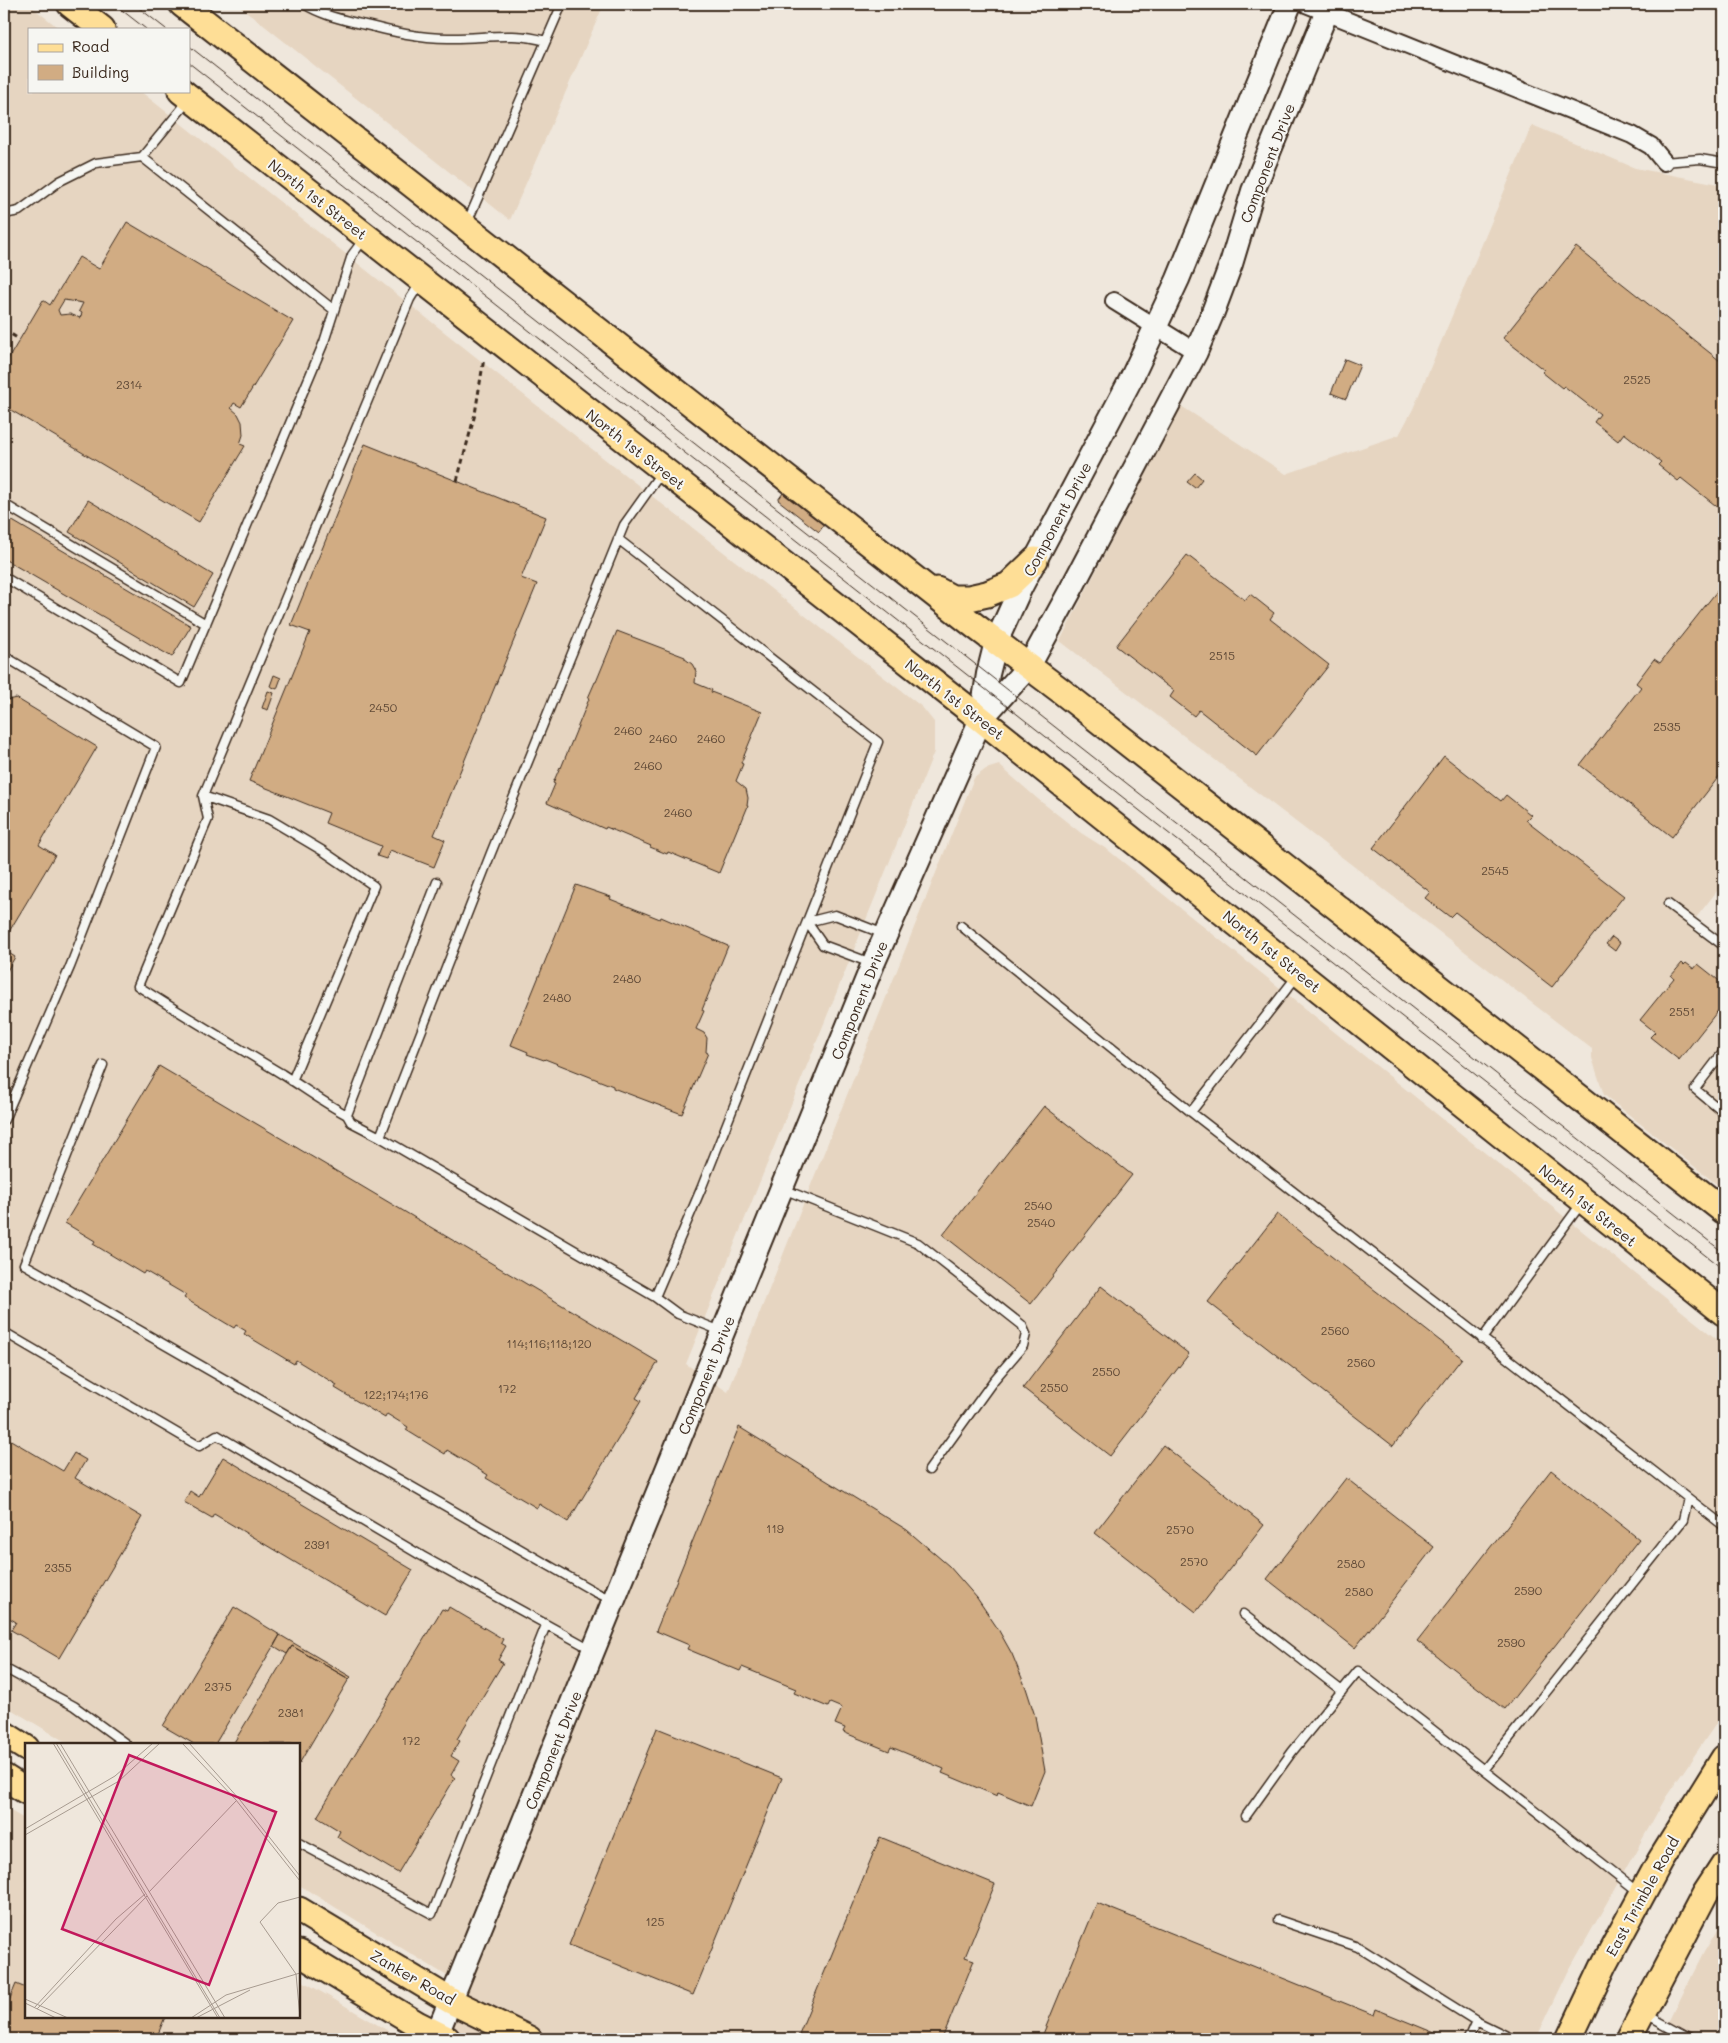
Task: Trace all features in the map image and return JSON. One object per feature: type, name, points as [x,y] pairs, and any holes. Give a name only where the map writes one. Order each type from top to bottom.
[{"type":"main road","points":[[70,4],[101,28]]},
{"type":"main road","points":[[182,4],[1724,1211]]},
{"type":"main road","name":"Component Drive","points":[[442,2037],[451,2001],[873,964],[981,719],[988,674],[996,642],[1021,587],[1126,388],[1178,279],[1290,4]]},
{"type":"main road","name":"Component Drive","points":[[981,719],[1029,666],[1196,352],[1228,272],[1254,191],[1329,8]]},
{"type":"main road","name":"North 1st Street","points":[[186,95],[981,719],[1724,1313]]},
{"type":"main road","points":[[909,574],[952,598],[969,598],[987,594],[1009,584],[1035,560]]},
{"type":"main road","points":[[4,1734],[25,1747]]},
{"type":"main road","name":"East Trimble Road","points":[[1569,2039],[1605,1963],[1641,1895],[1724,1758]]},
{"type":"main road","points":[[4,1777],[25,1790]]},
{"type":"main road","points":[[1629,2039],[1705,1894],[1724,1865]]},
{"type":"main road","name":"Zanker Road","points":[[300,1911],[451,2001],[529,2039]]},
{"type":"main road","points":[[300,1954],[442,2037]]},
{"type":"street","points":[[1306,4],[1329,8],[1632,135],[1651,146],[1664,162]]},
{"type":"street","points":[[1114,301],[1196,352]]},
{"type":"lane","points":[[304,4],[313,10],[337,18],[394,33],[448,38],[484,35],[528,36],[546,41]]},
{"type":"lane","points":[[465,227],[562,4]]},
{"type":"lane","points":[[142,157],[186,95]]},
{"type":"lane","points":[[4,214],[19,210],[60,181],[96,163],[142,157],[334,310]]},
{"type":"lane","points":[[1664,162],[1700,159],[1724,163]]},
{"type":"lane","points":[[4,577],[181,684],[324,342],[352,254],[366,236]]},
{"type":"lane","points":[[422,281],[407,308],[203,796],[208,819],[138,986],[326,1104],[347,1115],[351,1122],[655,1297],[678,1314],[724,1332]]},
{"type":"lane","points":[[380,1137],[491,853],[618,539],[624,525],[663,470]]},
{"type":"lane","points":[[4,504],[206,624]]},
{"type":"lane","points":[[618,539],[878,742],[701,1189],[655,1297]]},
{"type":"lane","points":[[4,656],[156,747],[70,968],[4,1120]]},
{"type":"lane","points":[[203,796],[269,819],[323,851],[374,886],[292,1081]]},
{"type":"lane","points":[[347,1115],[436,882]]},
{"type":"lane","points":[[1668,904],[1724,946]]},
{"type":"lane","points":[[807,922],[835,915],[886,934]]},
{"type":"lane","points":[[807,922],[823,945],[873,964]]},
{"type":"lane","points":[[961,926],[1191,1112],[1724,1526]]},
{"type":"lane","points":[[1191,1112],[1300,973]]},
{"type":"lane","points":[[1724,1051],[1695,1089],[1724,1113]]},
{"type":"lane","points":[[103,1065],[24,1264],[594,1592],[614,1601]]},
{"type":"lane","points":[[783,1188],[918,1243],[1022,1325],[1026,1334],[1022,1346],[994,1380],[929,1470]]},
{"type":"lane","points":[[1482,1339],[1583,1201]]},
{"type":"lane","points":[[4,1332],[200,1446],[217,1435],[422,1556],[546,1626],[594,1650]]},
{"type":"lane","points":[[1484,1770],[1683,1520],[1688,1498]]},
{"type":"lane","points":[[1243,1614],[1342,1691]]},
{"type":"lane","points":[[300,1844],[432,1914],[546,1626]]},
{"type":"lane","points":[[4,1668],[74,1706],[114,1741]]},
{"type":"lane","points":[[1246,1816],[1292,1752],[1358,1671],[1641,1895]]},
{"type":"lane","points":[[1278,1920],[1358,1947],[1476,2021],[1513,2039]]},
{"type":"lane","points":[[1642,2013],[1690,2039]]},
{"type":"lane","points":[[1468,2039],[1476,2021]]},
{"type":"path","points":[[395,4],[447,7]]},
{"type":"path","points":[[4,330],[19,340]]},
{"type":"path","points":[[457,481],[475,414],[484,357]]},
{"type":"shaded area","points":[[4,4],[28,4],[59,28],[28,28],[28,92],[141,92],[616,468],[922,707],[934,722],[934,752],[686,1364],[728,1392],[974,778],[986,769],[999,765],[1039,800],[1081,833],[1108,850],[1724,1345],[1724,1712],[1666,1797],[1568,1972],[1536,2039],[443,2039],[465,1987],[300,1886],[300,1743],[67,1743],[4,1705]]},
{"type":"shaded area","points":[[237,4],[604,4],[510,220]]},
{"type":"shaded area","points":[[1532,125],[1635,168],[1724,185],[1724,882],[1692,923],[1724,946],[1724,1190],[1604,1095],[1592,1058],[1592,1049],[1060,641],[1181,406],[1286,474],[1399,435],[1413,409]]},
{"type":"shaded area","points":[[4,1807],[25,1819],[25,2018],[300,2018],[300,1980],[402,2039],[4,2039]]},
{"type":"shaded area","points":[[1724,1918],[1724,2039],[1660,2039],[1703,1954]]},
{"type":"building","points":[[127,222],[293,321],[241,407],[234,403],[231,408],[238,414],[242,422],[243,435],[240,444],[245,446],[199,522],[4,406],[4,366],[43,300],[50,305],[79,257],[99,269]],"holes":[[[64,300],[83,303],[79,311],[82,313],[80,318],[70,314],[60,315],[58,310]]]},
{"type":"building","points":[[1576,247],[1724,364],[1724,504],[1720,509],[1681,478],[1678,481],[1658,465],[1661,462],[1624,433],[1618,441],[1594,422],[1600,414],[1564,386],[1562,388],[1542,372],[1544,370],[1503,338]]},
{"type":"building","points":[[1345,359],[1360,365],[1346,399],[1331,393]]},
{"type":"building","points":[[365,444],[546,517],[521,578],[537,584],[434,835],[445,840],[434,867],[390,850],[386,859],[377,856],[381,846],[325,823],[329,813],[249,781],[310,632],[291,625]]},
{"type":"building","points":[[1195,473],[1202,479],[1195,488],[1187,482]]},
{"type":"building","points":[[783,493],[824,525],[819,532],[778,500]]},
{"type":"building","points":[[88,500],[213,575],[194,607],[69,532]]},
{"type":"building","points":[[4,516],[191,626],[172,657],[4,559]]},
{"type":"building","points":[[1187,555],[1245,600],[1250,594],[1274,613],[1270,619],[1329,665],[1257,756],[1199,710],[1194,716],[1170,697],[1174,691],[1116,646]]},
{"type":"building","points":[[1721,586],[1724,589],[1724,770],[1672,837],[1580,765],[1641,687],[1636,683],[1654,659],[1660,663]]},
{"type":"building","points":[[617,631],[685,657],[696,671],[695,683],[712,690],[711,692],[762,712],[741,763],[743,764],[736,781],[746,789],[748,806],[719,873],[668,852],[667,854],[606,827],[605,829],[547,803],[555,784],[553,783],[561,768]]},
{"type":"building","points":[[274,675],[281,678],[277,689],[270,686]]},
{"type":"building","points":[[268,691],[274,693],[268,710],[262,708]]},
{"type":"building","points":[[16,698],[97,747],[39,845],[55,855],[4,940],[4,701]]},
{"type":"building","points":[[1444,756],[1501,801],[1506,795],[1531,815],[1526,820],[1624,896],[1552,987],[1455,912],[1450,917],[1425,898],[1430,892],[1373,848]]},
{"type":"building","points":[[576,885],[611,897],[610,899],[660,919],[661,917],[728,946],[696,1029],[704,1033],[707,1038],[706,1052],[708,1053],[682,1114],[613,1088],[613,1086],[545,1059],[527,1054],[528,1052],[511,1045]]},
{"type":"building","points":[[1612,937],[1620,943],[1615,951],[1606,944]]},
{"type":"building","points":[[4,950],[15,957],[4,976]]},
{"type":"building","points":[[1682,963],[1684,965],[1686,963],[1694,969],[1698,964],[1722,983],[1720,986],[1724,989],[1724,1003],[1679,1060],[1650,1037],[1655,1032],[1640,1020],[1674,978],[1671,976]]},
{"type":"building","points":[[159,1066],[658,1362],[636,1398],[641,1401],[568,1522],[539,1504],[537,1508],[486,1478],[488,1475],[447,1450],[445,1454],[406,1430],[408,1427],[387,1414],[385,1418],[335,1388],[337,1385],[296,1360],[294,1364],[244,1334],[246,1331],[236,1325],[234,1328],[184,1298],[186,1295],[145,1271],[143,1274],[93,1244],[95,1241],[65,1223]]},
{"type":"building","points":[[1044,1106],[1132,1175],[1031,1304],[943,1235]]},
{"type":"building","points":[[1277,1214],[1462,1358],[1393,1446],[1208,1302]]},
{"type":"building","points":[[1101,1286],[1189,1354],[1110,1456],[1023,1388]]},
{"type":"building","points":[[739,1427],[907,1530],[949,1566],[977,1598],[1012,1654],[1035,1716],[1045,1771],[1031,1806],[998,1792],[997,1796],[942,1773],[944,1769],[891,1747],[889,1751],[843,1732],[845,1728],[835,1724],[842,1708],[830,1703],[828,1707],[794,1693],[796,1689],[742,1667],[740,1671],[687,1649],[689,1645],[656,1631]]},
{"type":"building","points":[[4,1436],[63,1471],[74,1453],[86,1460],[75,1478],[142,1517],[59,1658],[11,1630],[16,1622],[4,1615]]},
{"type":"building","points":[[1163,1445],[1264,1525],[1196,1612],[1095,1533]]},
{"type":"building","points":[[223,1457],[413,1570],[385,1616],[214,1514],[212,1518],[184,1502],[190,1491],[199,1497]]},
{"type":"building","points":[[1551,1470],[1639,1539],[1505,1709],[1417,1641]]},
{"type":"building","points":[[1346,1478],[1434,1547],[1355,1648],[1267,1579]]},
{"type":"building","points":[[234,1607],[280,1635],[216,1743],[192,1743],[163,1726]]},
{"type":"building","points":[[449,1607],[503,1639],[501,1643],[506,1646],[498,1660],[503,1663],[457,1739],[460,1741],[451,1756],[459,1761],[451,1775],[455,1778],[398,1873],[337,1837],[340,1831],[317,1817],[442,1609],[447,1611]]},
{"type":"building","points":[[280,1635],[351,1677],[349,1679],[292,1646],[287,1654],[274,1646]]},
{"type":"building","points":[[292,1646],[349,1679],[300,1762],[300,1743],[234,1743]]},
{"type":"building","points":[[657,1728],[782,1778],[693,1995],[569,1945]]},
{"type":"building","points":[[880,1837],[995,1884],[965,1957],[974,1960],[942,2039],[797,2039]]},
{"type":"building","points":[[1097,1903],[1374,2015],[1376,2009],[1447,2038],[1041,2039]]},
{"type":"building","points":[[16,1984],[25,1988],[25,2018],[165,2018],[156,2039],[16,2039],[4,2034],[4,2013]]},
{"type":"tram line","points":[[114,4],[145,28]]},
{"type":"tram line","points":[[134,4],[165,28]]},
{"type":"tram line","points":[[190,47],[1724,1253]]},
{"type":"tram line","points":[[190,64],[1724,1270]]}]
